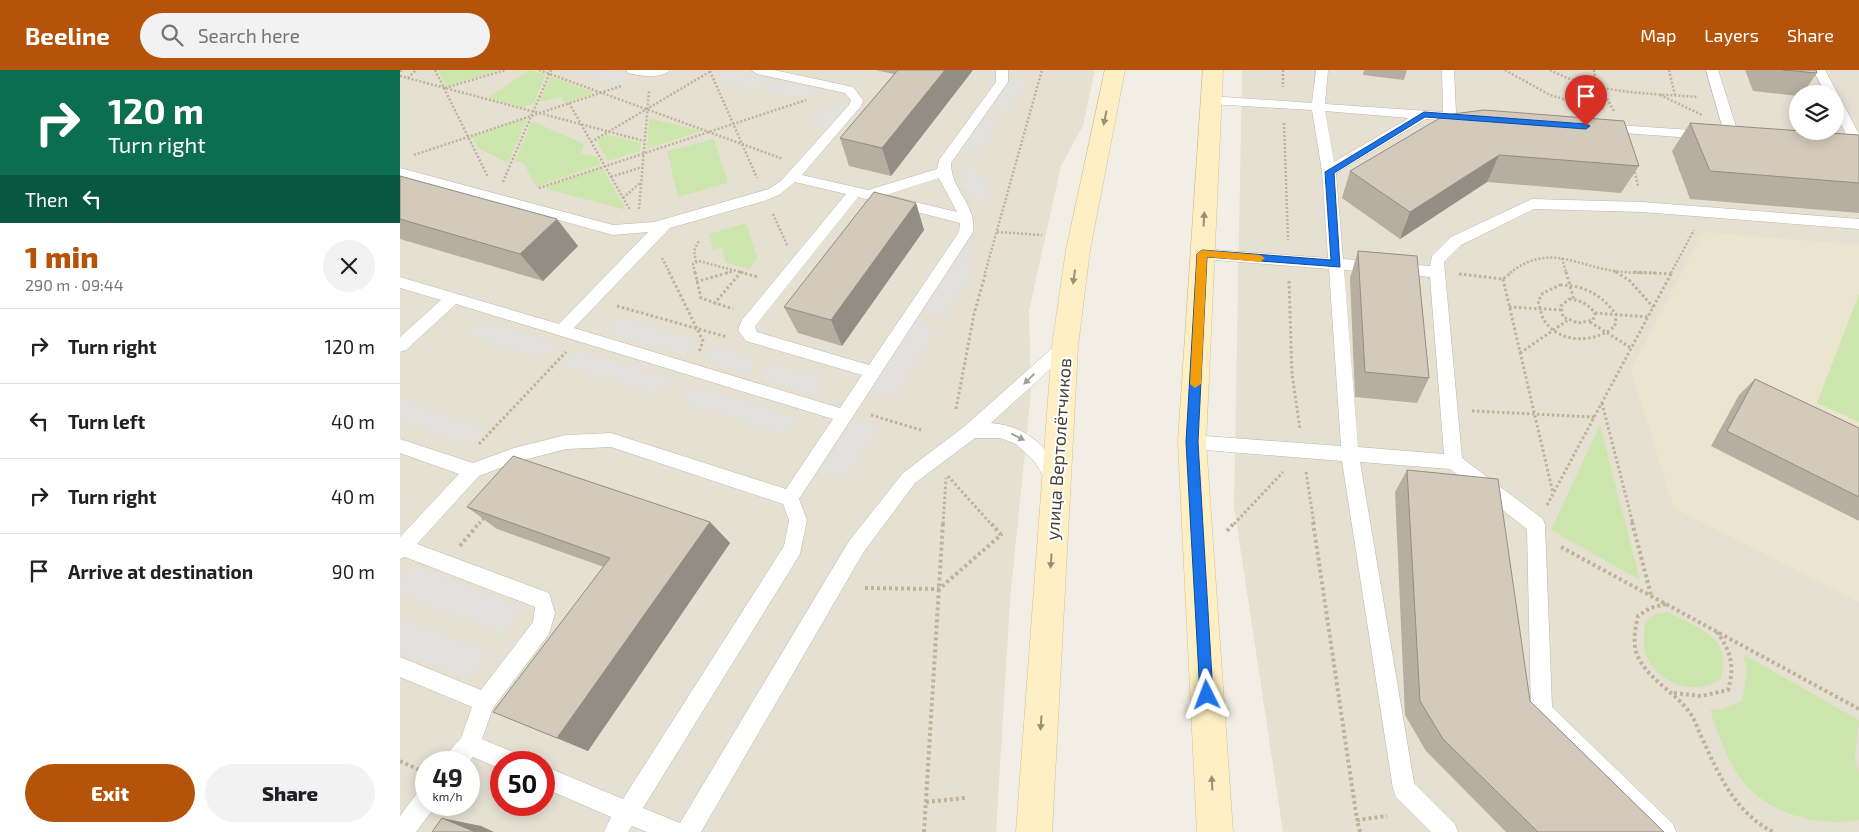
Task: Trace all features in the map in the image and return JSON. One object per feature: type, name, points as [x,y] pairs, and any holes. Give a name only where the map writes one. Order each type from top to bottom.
[{"type":"main road","name":"улица Вертолётчиков","points":[[1034,832],[1064,346],[1078,250],[1115,70]]},
{"type":"main road","points":[[1213,70],[1192,442],[1214,832]]},
{"type":"lane","points":[[632,70],[657,72]]},
{"type":"lane","points":[[400,172],[614,230],[664,224],[765,196],[781,188],[856,103],[854,94],[842,88],[757,70]]},
{"type":"lane","points":[[790,498],[966,232],[968,219],[943,172],[946,158],[1002,82],[1002,70]]},
{"type":"lane","points":[[1322,70],[1318,107],[1329,172],[1350,455],[1404,789],[1447,832]]},
{"type":"lane","points":[[1448,70],[1450,117]]},
{"type":"lane","points":[[1586,126],[1734,133],[1712,70]]},
{"type":"lane","points":[[1819,70],[1827,85]]},
{"type":"lane","points":[[1210,100],[1479,119]]},
{"type":"lane","points":[[1329,172],[1424,115]]},
{"type":"lane","points":[[1844,117],[1858,143]]},
{"type":"lane","points":[[1838,142],[1858,143]]},
{"type":"lane","points":[[797,171],[861,194],[968,219]]},
{"type":"lane","points":[[873,372],[752,337],[747,333],[748,324],[796,266],[861,194],[943,172]]},
{"type":"lane","points":[[1454,462],[1447,410],[1437,260],[1456,241],[1532,204],[1642,207],[1859,224]]},
{"type":"lane","points":[[562,331],[664,224]]},
{"type":"lane","points":[[1202,254],[1437,272]]},
{"type":"lane","points":[[400,282],[686,368],[847,412]]},
{"type":"lane","points":[[400,346],[453,298]]},
{"type":"lane","points":[[688,832],[874,520],[908,478],[971,431],[1022,387],[1064,346]]},
{"type":"lane","points":[[971,431],[1002,430],[1028,442],[1035,447],[1046,461],[1056,482]]},
{"type":"lane","points":[[464,751],[469,745],[486,702],[542,626],[545,618],[545,606],[542,600],[401,549],[465,469],[548,445],[612,440],[790,498]]},
{"type":"lane","points":[[1192,442],[1303,452],[1454,462],[1536,529],[1542,712],[1664,832]]},
{"type":"lane","points":[[400,446],[465,469]]},
{"type":"lane","points":[[615,832],[793,548],[798,520],[790,498]]},
{"type":"lane","points":[[400,667],[486,702]]},
{"type":"lane","points":[[469,745],[490,754]]},
{"type":"lane","points":[[555,782],[674,832]]},
{"type":"lane","points":[[402,832],[415,815]]},
{"type":"path","points":[[408,78],[416,70]]},
{"type":"path","points":[[435,70],[499,198]]},
{"type":"path","points":[[444,88],[504,70]]},
{"type":"path","points":[[539,70],[742,144],[797,171]]},
{"type":"path","points":[[499,198],[551,70]]},
{"type":"path","points":[[956,409],[974,314],[1042,70]]},
{"type":"path","points":[[1505,70],[1522,82],[1550,96],[1576,105],[1615,112]]},
{"type":"path","points":[[1550,70],[1575,82],[1601,88],[1721,99]]},
{"type":"path","points":[[1669,70],[1675,95]]},
{"type":"path","points":[[590,142],[711,71],[796,266]]},
{"type":"path","points":[[408,157],[657,72]]},
{"type":"path","points":[[637,227],[646,109],[657,72]]},
{"type":"path","points":[[400,76],[533,114],[644,141]]},
{"type":"path","points":[[499,198],[842,88]]},
{"type":"path","points":[[1658,93],[1734,133]]},
{"type":"path","points":[[568,103],[623,198],[637,227]]},
{"type":"path","points":[[611,177],[642,167]]},
{"type":"path","points":[[623,198],[641,182]]},
{"type":"path","points":[[1704,211],[1536,529],[1666,604],[1859,709]]},
{"type":"path","points":[[997,232],[1042,235]]},
{"type":"path","points":[[651,238],[703,344],[686,368]]},
{"type":"path","points":[[696,262],[694,251],[699,240]]},
{"type":"path","points":[[1437,272],[1503,278],[1519,266],[1539,258],[1562,258],[1614,271],[1671,274]]},
{"type":"path","points":[[1562,258],[1574,300]]},
{"type":"path","points":[[696,262],[782,283]]},
{"type":"path","points":[[696,262],[692,266],[701,298],[714,304],[756,316]]},
{"type":"path","points":[[696,282],[735,271]]},
{"type":"path","points":[[1614,271],[1630,281],[1653,308]]},
{"type":"path","points":[[714,304],[741,272]]},
{"type":"path","points":[[1503,278],[1554,493]]},
{"type":"path","points":[[1560,285],[1585,287],[1598,293],[1609,303],[1616,314],[1616,324],[1609,334],[1592,340],[1563,336],[1544,320],[1539,309],[1538,300],[1543,293],[1560,285]]},
{"type":"path","points":[[593,298],[727,337],[747,333]]},
{"type":"path","points":[[1590,322],[1593,320],[1595,313],[1590,305],[1569,299],[1561,306],[1564,317],[1568,320],[1575,324],[1590,322],[1631,348]]},
{"type":"path","points":[[1509,307],[1562,310]]},
{"type":"path","points":[[1595,313],[1648,317]]},
{"type":"path","points":[[1520,353],[1568,320]]},
{"type":"path","points":[[465,469],[580,336]]},
{"type":"path","points":[[1602,403],[1652,596]]},
{"type":"path","points":[[1447,410],[1594,417]]},
{"type":"path","points":[[847,412],[920,430]]},
{"type":"path","points":[[1225,533],[1303,452]]},
{"type":"path","points":[[866,588],[939,589],[1001,535],[946,474],[942,532],[939,589],[924,832]]},
{"type":"path","points":[[444,563],[490,512]]},
{"type":"path","points":[[1666,604],[1650,608],[1638,616],[1634,632],[1636,655],[1648,674],[1673,693],[1689,711],[1717,771],[1738,806],[1770,831]]},
{"type":"path","points":[[1673,693],[1688,697],[1712,696],[1728,690],[1734,670],[1730,651],[1717,632]]},
{"type":"path","points":[[400,761],[415,768]]},
{"type":"path","points":[[926,802],[965,798]]},
{"type":"path","points":[[1360,832],[1357,820],[1387,816]]},
{"type":"shaded area","points":[[400,70],[1095,70],[1083,126],[1061,166],[1029,311],[1031,392],[1010,601],[996,832],[400,832]]},
{"type":"shaded area","points":[[561,70],[615,70],[632,74],[620,83]]},
{"type":"shaded area","points":[[726,70],[767,78],[757,89],[716,80]]},
{"type":"shaded area","points":[[1242,70],[1859,70],[1859,832],[1283,832],[1234,506]]},
{"type":"shaded area","points":[[1011,79],[1026,82],[1005,112],[989,109]]},
{"type":"shaded area","points":[[774,80],[814,89],[804,99],[763,90]]},
{"type":"shaded area","points":[[828,104],[845,108],[827,128],[809,124]]},
{"type":"shaded area","points":[[981,119],[997,123],[977,151],[961,148]]},
{"type":"shaded area","points":[[975,167],[992,197],[974,203],[957,172]]},
{"type":"shaded area","points":[[1703,232],[1859,245],[1859,602],[1674,508],[1631,370]]},
{"type":"shaded area","points":[[966,243],[977,246],[965,263],[976,266],[943,317],[920,312]]},
{"type":"shaded area","points":[[619,318],[696,341],[684,355],[606,332]]},
{"type":"shaded area","points":[[482,321],[556,344],[543,358],[468,335]]},
{"type":"shaded area","points":[[914,321],[937,328],[892,398],[869,391]]},
{"type":"shaded area","points":[[717,347],[757,359],[746,374],[706,361]]},
{"type":"shaded area","points":[[577,350],[671,379],[658,394],[563,365]]},
{"type":"shaded area","points":[[772,363],[825,379],[814,394],[761,378]]},
{"type":"shaded area","points":[[693,386],[797,418],[786,434],[681,401]]},
{"type":"shaded area","points":[[400,400],[486,429],[470,445],[400,421]]},
{"type":"shaded area","points":[[854,419],[878,426],[844,481],[819,473]]},
{"type":"shaded area","points":[[414,566],[522,608],[502,632],[400,593],[400,581]]},
{"type":"shaded area","points":[[400,618],[490,653],[469,679],[400,652]]},
{"type":"green space","points":[[438,70],[493,70],[496,71],[446,86]]},
{"type":"green space","points":[[529,70],[546,74],[534,103],[523,108],[488,98]]},
{"type":"green space","points":[[551,76],[595,93],[565,103],[561,97],[539,102]]},
{"type":"green space","points":[[528,117],[508,163],[478,148],[472,136]]},
{"type":"green space","points":[[649,118],[702,131],[647,149]]},
{"type":"green space","points":[[532,121],[584,144],[581,154],[596,156],[601,164],[536,187],[523,162],[515,162]]},
{"type":"green space","points":[[607,134],[641,143],[640,151],[608,161],[596,140]]},
{"type":"green space","points":[[714,139],[728,183],[678,197],[667,151]]},
{"type":"green space","points":[[602,167],[626,210],[544,188]]},
{"type":"green space","points":[[746,223],[757,258],[749,269],[725,262],[722,247],[713,250],[709,234]]},
{"type":"green space","points":[[1859,294],[1859,422],[1817,403]]},
{"type":"green space","points":[[1600,425],[1640,580],[1551,530]]},
{"type":"green space","points":[[1668,612],[1702,629],[1718,643],[1722,653],[1723,664],[1721,679],[1701,687],[1689,687],[1668,680],[1651,664],[1644,647],[1645,623],[1655,614]]},
{"type":"green space","points":[[1743,654],[1859,720],[1855,757],[1859,773],[1859,820],[1826,822],[1794,815],[1778,809],[1764,800],[1740,778],[1723,745],[1710,710],[1723,709],[1742,701],[1747,670]]},
{"type":"building","points":[[898,70],[945,70],[882,148],[840,138]]},
{"type":"building","points":[[1783,70],[1816,70],[1817,73]]},
{"type":"building","points":[[1484,110],[1624,121],[1639,166],[1499,155],[1410,212],[1350,171],[1445,115]]},
{"type":"building","points":[[1690,123],[1789,130],[1789,140],[1844,140],[1844,134],[1859,135],[1859,183],[1710,171]]},
{"type":"building","points":[[400,176],[557,219],[520,254],[400,219]]},
{"type":"building","points":[[874,192],[916,203],[831,320],[784,307]]},
{"type":"building","points":[[1358,251],[1417,256],[1429,378],[1365,372]]},
{"type":"building","points":[[1755,379],[1859,428],[1859,497],[1727,431]]},
{"type":"building","points":[[513,456],[710,522],[557,738],[493,712],[610,558],[467,507]]},
{"type":"building","points":[[1407,470],[1498,479],[1530,701],[1664,832],[1538,832],[1443,739],[1420,701]]},
{"type":"building","points":[[442,818],[475,832],[432,832]]},
{"type":"slow traffic","points":[[1195,384],[1202,254],[1260,258]]},
{"type":"route","points":[[1207,695],[1192,442],[1202,254],[1336,264],[1329,172],[1424,115],[1586,126]]}]
